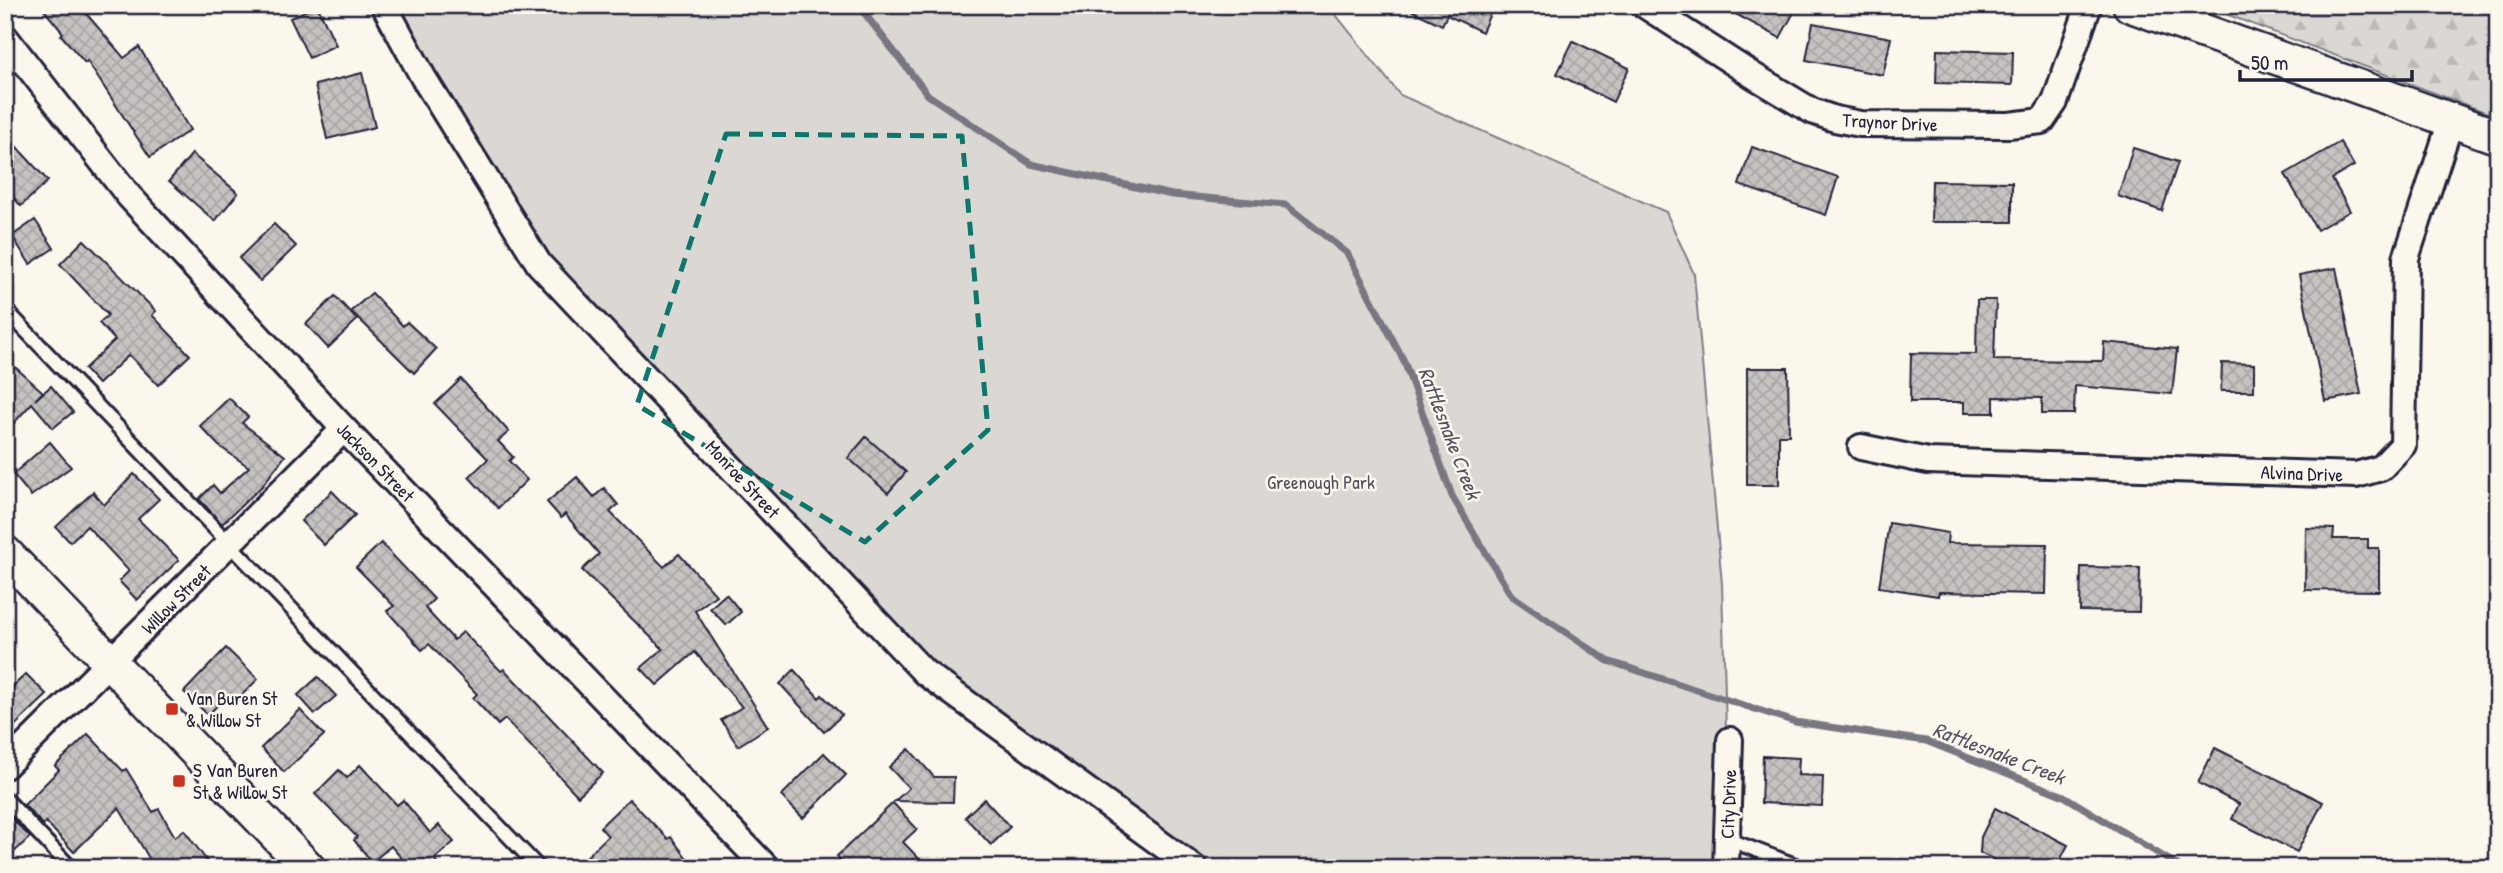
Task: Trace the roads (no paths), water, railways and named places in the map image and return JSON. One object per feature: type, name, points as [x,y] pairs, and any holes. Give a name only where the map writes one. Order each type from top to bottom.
[{"type":"street","name":"Monroe Street","points":[[384,5],[422,77],[549,274],[924,672],[1194,868]]},
{"type":"street","name":"Traynor Drive","points":[[1644,5],[1812,111],[1835,120],[1860,124],[1996,125],[2042,121],[2055,102],[2089,5]]},
{"type":"street","points":[[2130,5],[2498,137]]},
{"type":"street","name":"Jackson Street","points":[[5,37],[129,196],[344,429],[767,868]]},
{"type":"street","name":"Alvina Drive","points":[[1861,447],[1928,461],[2356,475],[2381,468],[2403,445],[2406,258],[2451,121]]},
{"type":"street","name":"Willow Street","points":[[5,766],[112,663],[344,429]]},
{"type":"street","points":[[5,553],[308,868]]},
{"type":"street","name":"City Drive","points":[[1726,868],[1730,740]]},
{"type":"lane","points":[[5,309],[539,868]]},
{"type":"lane","points":[[5,798],[71,868]]},
{"type":"lane","points":[[1727,839],[1803,868]]},
{"type":"waterway","name":"Rattlesnake Creek","points":[[858,5],[928,95],[1031,164],[1172,195],[1286,205],[1347,253],[1404,361],[1452,496],[1511,595],[1608,661],[1795,722],[1926,741],[2064,796],[2182,868]]},
{"type":"place","name":"Van Buren St & Willow St","points":[[172,709]]},
{"type":"place","name":"S Van Buren St & Willow St","points":[[179,781]]},
{"type":"park label","name":"Greenough Park","points":[[1321,482]]}]
